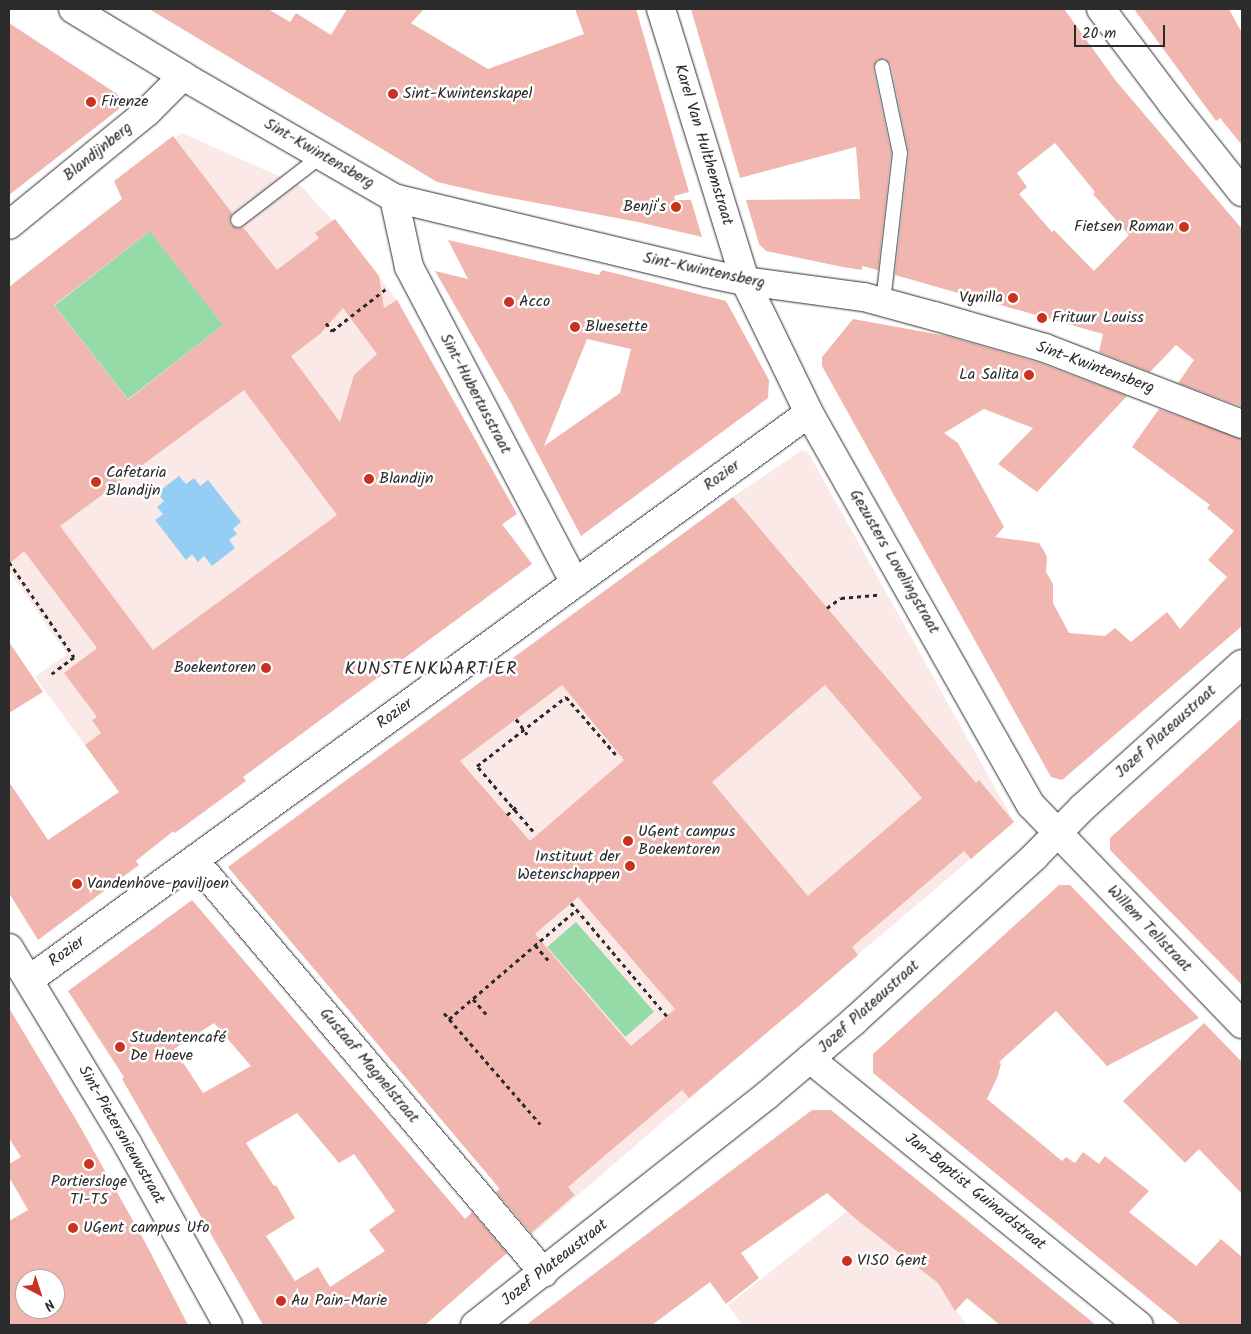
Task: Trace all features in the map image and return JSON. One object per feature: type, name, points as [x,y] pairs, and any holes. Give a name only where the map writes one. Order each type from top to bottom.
[{"type":"street","name":"Sint-Kwintensberg","points":[[73,9],[183,76],[394,198],[745,282],[864,297],[883,302],[1045,348],[1242,424]]},
{"type":"street","name":"Karel Van Hulthemstraat","points":[[661,9],[745,282]]},
{"type":"street","points":[[1101,9],[1172,105],[1242,192]]},
{"type":"street","name":"Blandijnberg","points":[[9,225],[147,112],[183,76]]},
{"type":"street","name":"Sint-Hubertusstraat","points":[[394,198],[409,267],[575,583]]},
{"type":"street","name":"Gezusters Lovelingstraat","points":[[745,282],[809,413],[1031,804],[1057,832]]},
{"type":"street","name":"Rozier","points":[[29,980],[809,413]]},
{"type":"street","name":"Jozef Plateaustraat","points":[[475,1325],[544,1273],[810,1059],[1034,857],[1057,832],[1242,664]]},
{"type":"street","name":"Willem Tellstraat","points":[[1057,832],[1242,1024]]},
{"type":"street","name":"Gustaaf Magnelstraat","points":[[194,860],[544,1273]]},
{"type":"street","name":"Sint-Pietersnieuwstraat","points":[[9,948],[127,1143],[228,1325]]},
{"type":"street","name":"Jan-Baptist Guinardstraat","points":[[810,1059],[1139,1325]]},
{"type":"lane","points":[[882,67],[900,153],[883,302]]},
{"type":"lane","points":[[238,220],[321,156]]},
{"type":"path","points":[[326,323],[332,331],[384,291]]},
{"type":"path","points":[[9,562],[74,657],[49,676]]},
{"type":"path","points":[[827,608],[840,598],[887,594],[906,583]]},
{"type":"path","points":[[533,831],[477,766],[566,697],[618,758]]},
{"type":"path","points":[[516,719],[527,734]]},
{"type":"path","points":[[494,786],[500,782]]},
{"type":"path","points":[[507,815],[518,805]]},
{"type":"path","points":[[570,903],[667,1016]]},
{"type":"path","points":[[449,1019],[576,910]]},
{"type":"path","points":[[535,945],[549,961]]},
{"type":"path","points":[[473,999],[487,1014]]},
{"type":"path","points":[[444,1013],[540,1124]]},
{"type":"shaded area","name":"Blandijn","points":[[182,133],[301,186],[332,220],[336,221],[397,300],[517,513],[502,525],[532,564],[243,776],[246,781],[154,846],[123,797],[35,677],[67,654],[9,571],[9,287],[125,197],[115,182]]},
{"type":"shaded area","name":"UGent campus Boekentoren","points":[[802,450],[808,452],[1014,822],[820,987],[750,946],[603,1070],[624,1038],[554,956],[500,1189],[494,1194],[528,1235],[575,1195],[541,1154],[580,1176],[617,1146],[590,1113],[758,1040],[528,1238],[493,1194],[499,1188],[232,872],[231,867],[234,862],[575,612],[733,497]]},
{"type":"shaded area","name":"VISO Gent","points":[[850,1209],[921,1269],[964,1217],[988,1238],[946,1296],[967,1325],[742,1325],[728,1305]]},
{"type":"green space","points":[[150,231],[223,325],[128,399],[55,305]]},
{"type":"green space","points":[[576,922],[654,1012],[625,1037],[547,947]]},
{"type":"water","points":[[179,476],[186,484],[194,478],[200,486],[208,480],[241,522],[233,529],[237,534],[229,540],[235,548],[212,566],[204,556],[198,562],[192,554],[186,560],[155,520],[163,514],[157,507],[164,501],[157,493]]},
{"type":"building","points":[[149,9],[268,9],[290,22],[296,13],[331,35],[347,9],[424,9],[411,23],[488,69],[584,34],[575,9],[636,9],[689,192],[674,196],[675,200],[691,200],[702,237],[638,222],[489,194],[437,182]]},
{"type":"building","points":[[691,9],[1064,9],[1116,81],[1242,229],[1242,407],[1178,383],[1194,360],[1176,345],[1150,372],[1099,352],[1103,334],[895,275],[909,154],[891,65],[885,59],[877,60],[873,68],[891,153],[878,270],[862,266],[862,270],[843,267],[766,251],[759,244],[746,200],[860,199],[856,147],[740,178]],"holes":[[[1055,143],[1095,192],[1093,194],[1129,235],[1094,271],[1054,230],[1052,232],[1019,194],[1027,187],[1017,173]]]},
{"type":"building","points":[[1134,9],[1229,9],[1242,33],[1242,145],[1220,118],[1216,121]]},
{"type":"building","points":[[9,23],[117,94],[121,99],[119,109],[9,195]]},
{"type":"building","name":"Blandijn","points":[[173,136],[232,213],[229,221],[231,226],[239,229],[243,227],[277,270],[319,238],[315,233],[335,219],[379,276],[384,308],[397,300],[517,514],[502,524],[532,564],[243,777],[246,781],[175,833],[173,831],[136,861],[139,865],[38,940],[9,893],[9,782],[48,840],[119,792],[85,745],[101,733],[92,720],[97,717],[64,673],[97,648],[24,551],[9,564],[9,287],[122,199],[114,181]],"holes":[[[150,231],[223,325],[128,400],[54,305]],[[343,308],[377,354],[354,375],[340,422],[291,356],[320,334]],[[244,390],[337,515],[153,650],[60,526]]]},
{"type":"building","points":[[448,240],[599,275],[602,270],[726,301],[769,380],[768,398],[581,536],[510,401],[435,271],[468,279]],"holes":[[[587,339],[631,349],[620,393],[544,446]]]},
{"type":"building","points":[[853,319],[947,336],[1040,363],[1127,396],[1037,492],[998,464],[1033,428],[984,409],[944,433],[958,443],[1004,527],[995,537],[1039,543],[1047,557],[1046,572],[1053,584],[1053,603],[1069,633],[1105,636],[1115,628],[1131,642],[1167,612],[1180,629],[1227,577],[1208,560],[1234,531],[1207,508],[1210,505],[1132,447],[1159,409],[1242,439],[1242,626],[1062,780],[1051,777],[822,366],[822,357]]},
{"type":"building","name":"UGent campus Boekentoren","points":[[733,497],[976,783],[979,780],[1014,822],[971,859],[964,851],[852,947],[858,955],[800,1005],[689,1098],[682,1090],[568,1187],[575,1195],[531,1233],[496,1192],[500,1189],[228,867]],"holes":[[[562,685],[624,760],[530,841],[460,761]],[[825,685],[922,798],[808,896],[712,782]],[[578,897],[675,1009],[631,1046],[535,934]]]},
{"type":"building","points":[[9,642],[43,692],[9,713]]},
{"type":"building","points":[[1242,718],[1242,985],[1110,850],[1110,838]]},
{"type":"building","points":[[1059,885],[1070,885],[1199,1018],[1107,1066],[1056,1011],[999,1062],[1001,1064],[997,1078],[987,1099],[1062,1161],[1066,1157],[1075,1163],[1083,1152],[1099,1164],[1105,1156],[1149,1191],[1129,1212],[1196,1266],[1221,1239],[1242,1257],[1242,1325],[1181,1325],[873,1073],[873,1054]]},
{"type":"building","points":[[192,900],[465,1219],[472,1212],[507,1253],[425,1325],[263,1325],[122,1079],[124,1077],[68,991]],"holes":[[[214,1023],[251,1066],[203,1093],[174,1049]],[[297,1113],[339,1163],[354,1154],[395,1211],[369,1230],[385,1251],[330,1287],[318,1267],[295,1281],[266,1236],[295,1218],[276,1185],[274,1186],[246,1143]]]},
{"type":"building","name":"UGent campus Ufo","points":[[9,1008],[78,1123],[145,1242],[188,1325],[9,1325],[9,1221],[28,1210],[9,1177],[9,1164],[21,1157],[9,1138]]},
{"type":"building","points":[[1204,1023],[1242,1062],[1242,1194],[1199,1149],[1185,1163],[1123,1101]]},
{"type":"building","points":[[812,1110],[831,1110],[1096,1325],[1000,1325],[967,1298],[955,1311],[938,1283],[857,1220],[827,1193],[741,1253],[759,1278],[726,1304],[710,1282],[652,1325],[526,1325]]},
{"type":"place","name":"Sint-Kwintenskapel","points":[[393,94]]},
{"type":"place","name":"Firenze","points":[[91,102]]},
{"type":"place","name":"Benji's","points":[[676,207]]},
{"type":"place","name":"Fietsen Roman","points":[[1184,227]]},
{"type":"place","name":"Vynilla","points":[[1013,298]]},
{"type":"place","name":"Acco","points":[[509,302]]},
{"type":"place","name":"Frituur Louiss","points":[[1042,318]]},
{"type":"place","name":"Bluesette","points":[[575,327]]},
{"type":"place","name":"La Salita","points":[[1029,375]]},
{"type":"place","name":"Blandijn","points":[[369,479]]},
{"type":"place","name":"Cafetaria Blandijn","points":[[96,482]]},
{"type":"place","name":"Boekentoren","points":[[266,668]]},
{"type":"place","name":"UGent campus Boekentoren","points":[[628,841]]},
{"type":"place","name":"Instituut der Wetenschappen","points":[[630,866]]},
{"type":"place","name":"Vandenhove-paviljoen","points":[[77,884]]},
{"type":"place","name":"Studentencafé De Hoeve","points":[[120,1047]]},
{"type":"place","name":"Portiersloge T1-T5","points":[[89,1164]]},
{"type":"place","name":"UGent campus Ufo","points":[[73,1228]]},
{"type":"place","name":"VISO Gent","points":[[847,1261]]},
{"type":"place","name":"Au Pain-Marie","points":[[281,1301]]},
{"type":"district","name":"KUNSTENKWARTIER","points":[[431,670]]}]
